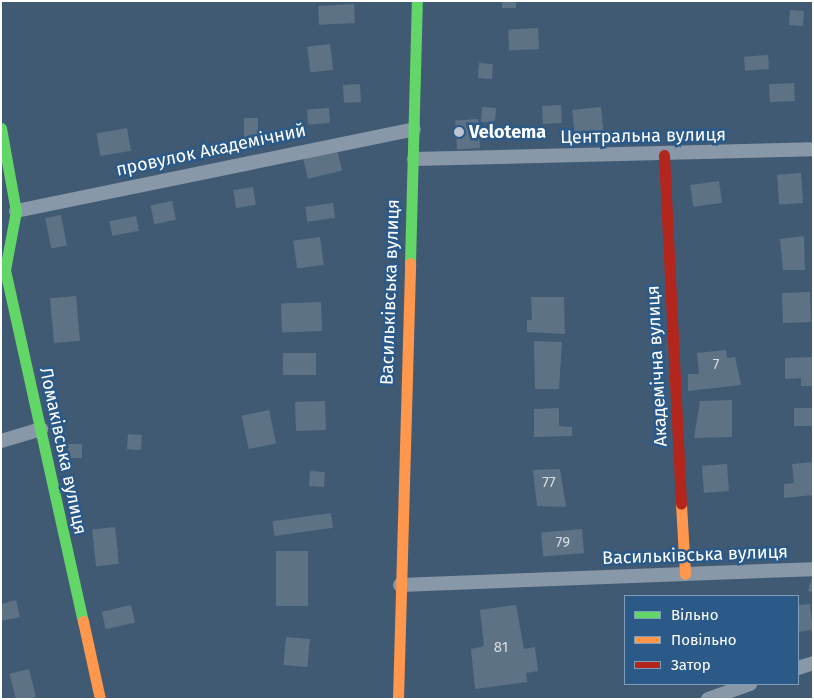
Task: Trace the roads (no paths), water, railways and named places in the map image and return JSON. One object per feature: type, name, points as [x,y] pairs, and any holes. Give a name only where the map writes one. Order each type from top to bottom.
[{"type":"street","name":"Васильківська вулиця","points":[[398,699],[414,159],[416,1]]},
{"type":"street","points":[[1,128],[16,211]]},
{"type":"street","name":"провулок Академічний","points":[[16,211],[414,129]]},
{"type":"street","name":"Центральна вулиця","points":[[414,159],[664,156],[813,149]]},
{"type":"street","name":"Академічна вулиця","points":[[664,156],[685,574]]},
{"type":"street","name":"Ломаківська вулиця","points":[[16,211],[5,270],[100,699]]},
{"type":"street","points":[[1,441],[41,429]]},
{"type":"street","name":"Васильківська вулиця","points":[[400,585],[813,569]]},
{"type":"street","points":[[799,668],[813,664]]},
{"type":"street","points":[[708,699],[747,685]]},
{"type":"place","name":"Velotema","points":[[459,132]]}]
